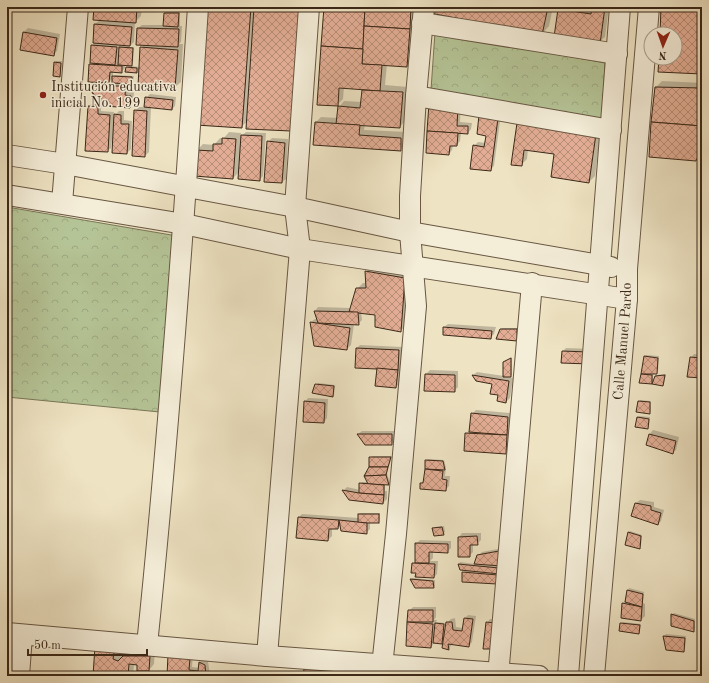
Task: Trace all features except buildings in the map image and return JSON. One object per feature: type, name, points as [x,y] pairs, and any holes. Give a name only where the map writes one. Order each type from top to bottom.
[{"type":"street","points":[[62,203],[78,7]]},
{"type":"street","points":[[147,645],[164,478],[184,224],[198,7]]},
{"type":"street","points":[[267,656],[300,248],[295,207],[309,7]]},
{"type":"street","name":"Calle Manuel Pardo","points":[[568,676],[620,7]]},
{"type":"street","name":"Calle Manuel Pardo","points":[[594,676],[627,299],[627,269],[649,7]]},
{"type":"street","points":[[382,671],[396,534],[416,306],[410,232],[410,196],[423,15],[617,54]]},
{"type":"street","points":[[416,96],[611,130]]},
{"type":"street","points":[[7,155],[65,164],[295,207],[410,232],[599,266],[627,269]]},
{"type":"street","points":[[7,195],[184,224],[300,248],[627,299]]},
{"type":"street","points":[[498,675],[532,283]]},
{"type":"street","points":[[19,676],[14,634],[267,656],[382,671],[539,676]]},
{"type":"green space","points":[[435,32],[605,63],[602,122],[431,90]]},
{"type":"green space","points":[[7,207],[183,237],[170,413],[7,397]]},
{"type":"place","name":"Institución educativa inicial No. 199","points":[[43,95]]}]
